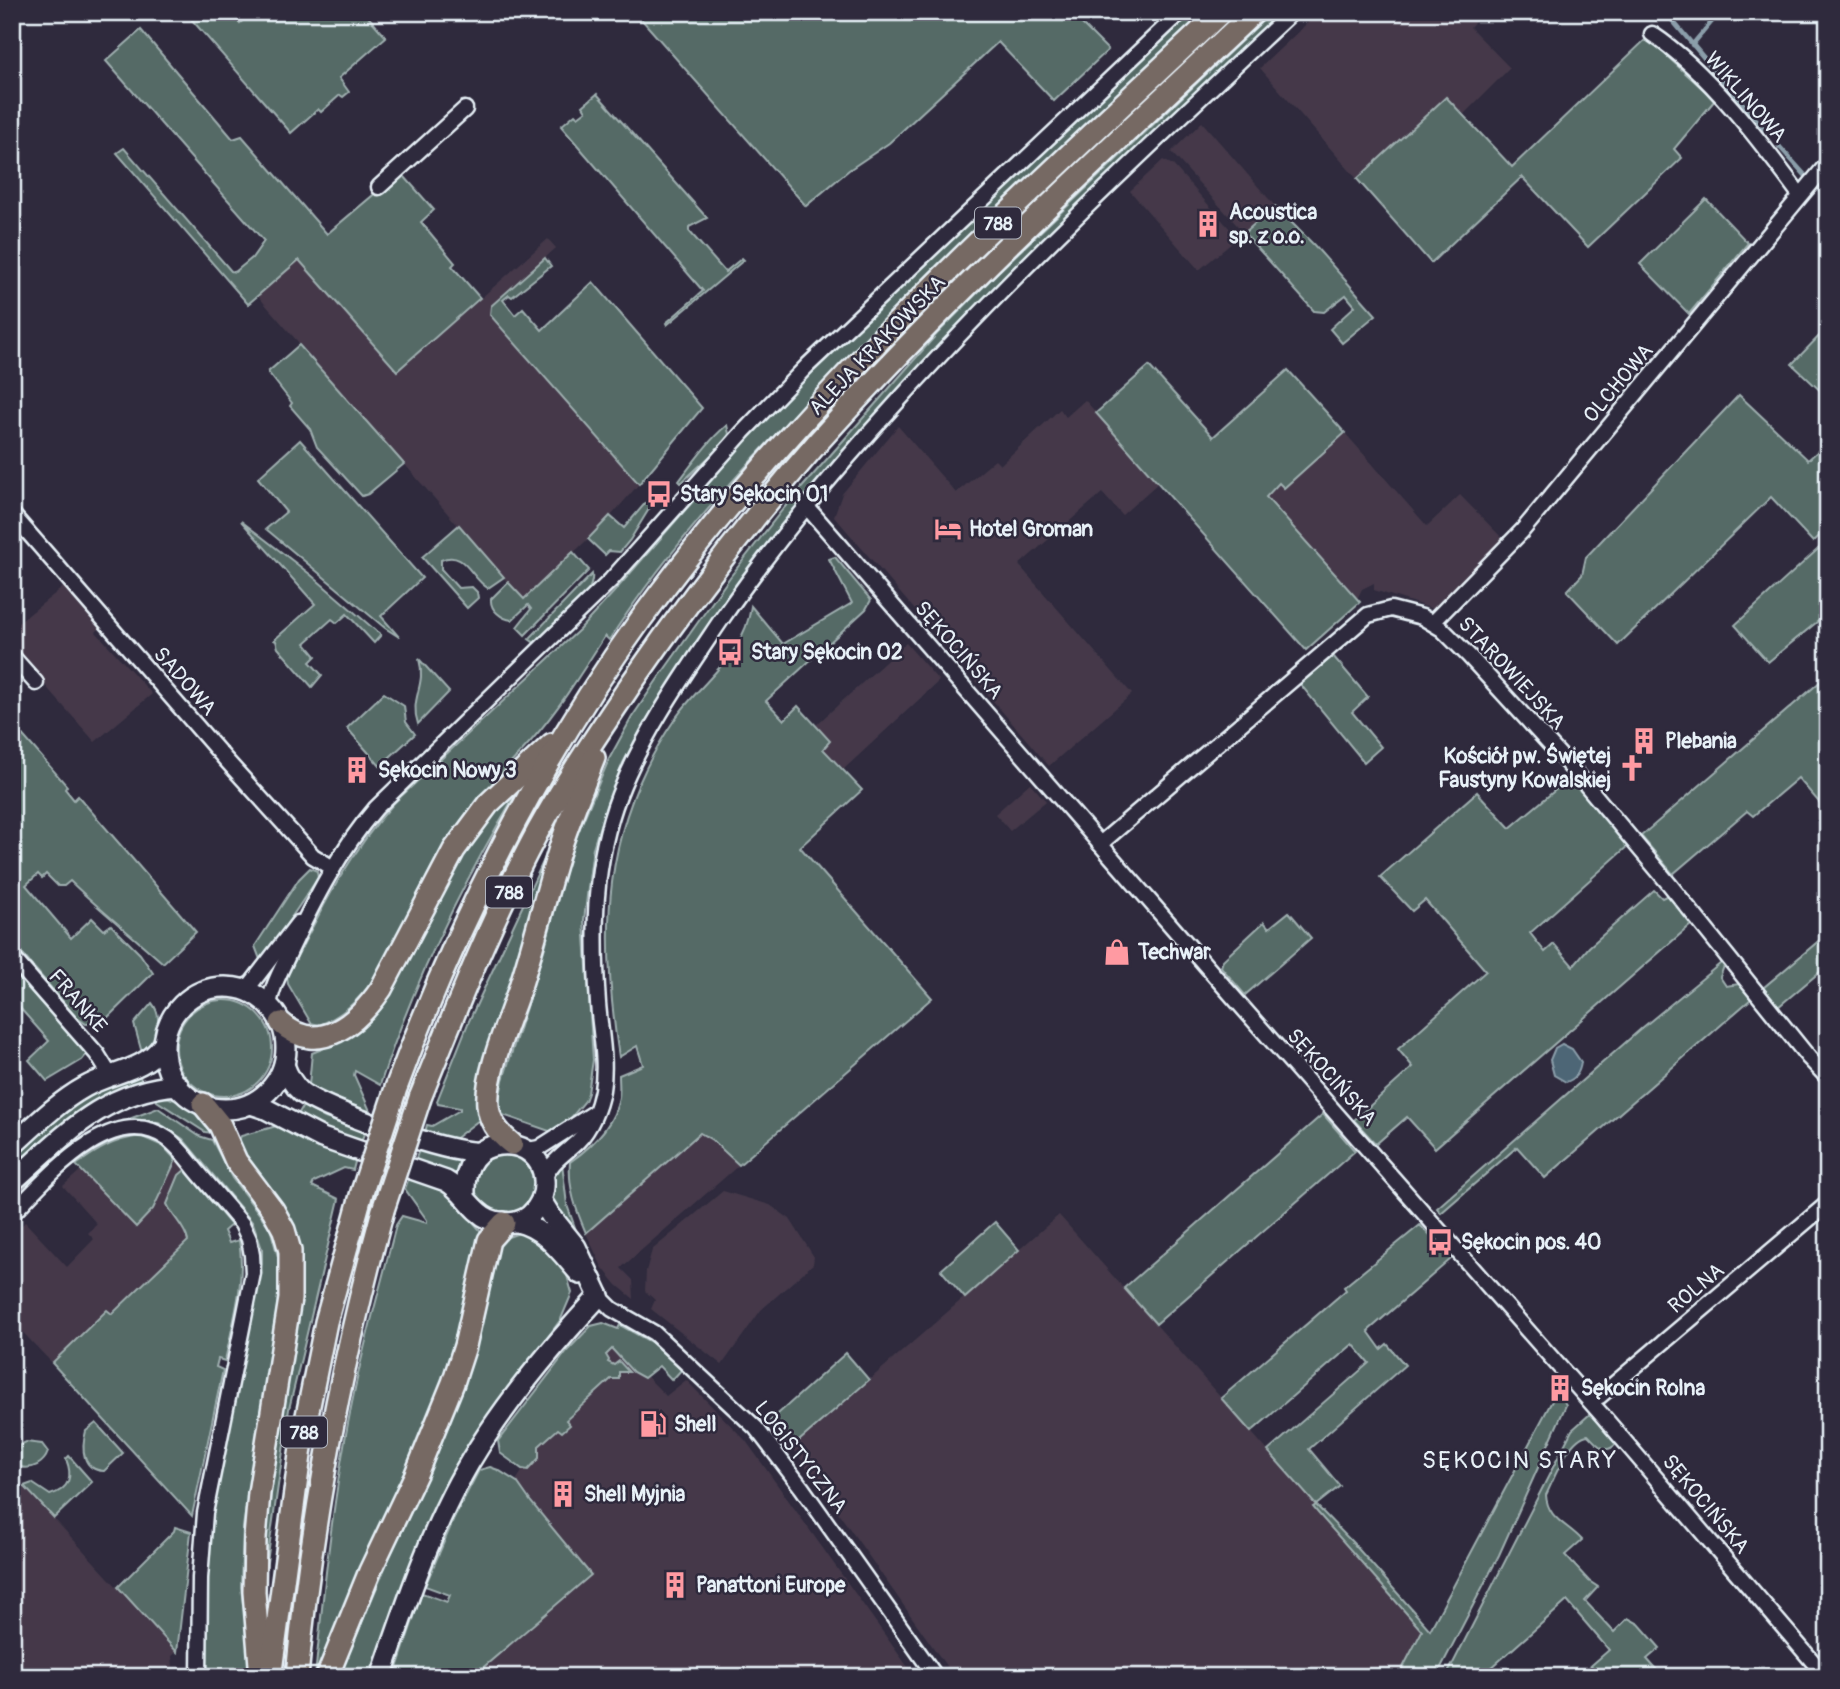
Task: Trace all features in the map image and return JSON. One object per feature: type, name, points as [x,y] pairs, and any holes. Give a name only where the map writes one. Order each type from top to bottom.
[{"type":"main road","name":"ALEJA KRAKOWSKA","points":[[577,716],[641,619],[685,562],[784,443],[847,374],[971,248],[1221,12]]},
{"type":"main road","name":"ALEJA KRAKOWSKA","points":[[622,699],[715,568],[780,487],[846,412],[1021,233],[1254,12]]},
{"type":"main road","points":[[327,1677],[370,1571],[416,1474],[453,1383],[465,1346],[489,1240],[511,1222],[528,1217],[541,1200],[544,1179],[541,1168],[495,1128],[488,1106],[489,1085],[569,819],[622,699]]},
{"type":"main road","name":"788","points":[[298,1677],[318,1507],[331,1427],[383,1210],[420,1098],[484,944],[538,832],[622,699]]},
{"type":"main road","points":[[261,1677],[254,1591],[255,1538],[259,1493],[290,1299],[290,1251],[284,1230],[273,1210],[236,1161],[220,1125],[203,1104],[178,1085],[166,1066],[162,1046],[164,1036],[174,1013],[193,995],[216,987],[240,989],[253,994],[298,1035],[321,1037],[346,1026],[370,1005],[467,830],[488,804],[544,753],[577,716]]},
{"type":"main road","name":"788","points":[[270,1677],[302,1440],[326,1322],[362,1192],[396,1088],[433,993],[515,822],[577,716]]},
{"type":"main road","points":[[203,1104],[229,1109],[251,1104],[270,1090],[284,1065],[286,1047],[275,1015]]},
{"type":"main road","points":[[12,1146],[72,1095],[110,1075],[142,1064],[151,1059],[162,1046]]},
{"type":"main road","points":[[284,1065],[293,1084],[323,1106],[455,1150],[479,1152],[495,1145],[520,1147]]},
{"type":"main road","points":[[12,1182],[99,1108],[149,1089],[178,1085]]},
{"type":"main road","points":[[251,1104],[266,1108],[321,1138],[446,1181],[465,1195],[481,1215],[489,1219],[535,1228],[558,1248],[599,1296]]},
{"type":"main road","points":[[465,1195],[467,1171],[479,1152]]},
{"type":"main road","points":[[541,1200],[576,1247],[599,1296]]},
{"type":"main road","points":[[381,1677],[434,1530],[458,1482],[508,1407],[599,1296]]},
{"type":"street","points":[[275,1015],[272,989],[310,908],[333,867],[366,820],[395,788],[611,580],[780,393],[1181,12]]},
{"type":"street","points":[[544,1179],[554,1162],[581,1138],[595,1113],[603,1088],[604,1068],[595,967],[594,918],[598,875],[619,796],[648,737],[677,687],[747,582],[806,506],[939,356],[1084,209],[1292,12]]},
{"type":"street","name":"WIKLINOWA","points":[[1652,34],[1679,53],[1708,82],[1800,195]]},
{"type":"street","points":[[379,187],[465,109]]},
{"type":"street","name":"OLCHOWA","points":[[1433,622],[1522,531],[1800,195],[1825,172]]},
{"type":"street","name":"SĘKOCIŃSKA","points":[[806,506],[1590,1400],[1826,1677]]},
{"type":"street","name":"SADOWA","points":[[12,514],[313,856],[333,867]]},
{"type":"street","name":"STAROWIEJSKA","points":[[1100,844],[1368,615],[1378,610],[1396,609],[1433,622],[1488,674],[1570,766],[1828,1079]]},
{"type":"street","points":[[12,656],[36,683]]},
{"type":"street","points":[[240,989],[251,984],[310,908]]},
{"type":"street","name":"FRANKE","points":[[12,957],[97,1054],[110,1075]]},
{"type":"street","points":[[520,1147],[539,1148],[595,1113]]},
{"type":"street","points":[[12,1214],[93,1139],[112,1130],[144,1128],[159,1133],[178,1149],[242,1224],[249,1239],[252,1255],[251,1287],[205,1513],[200,1578],[199,1677]]},
{"type":"street","name":"ROLNA","points":[[1590,1400],[1600,1396],[1828,1203]]},
{"type":"street","name":"LOGISTYCZNA","points":[[599,1296],[612,1309],[654,1333],[756,1428],[802,1488],[936,1677]]},
{"type":"shaded area","points":[[1319,12],[1484,12],[1470,27],[1510,68],[1464,114],[1445,97],[1357,179],[1260,68]]},
{"type":"shaded area","points":[[1202,122],[1275,206],[1244,233],[1171,152]]},
{"type":"shaded area","points":[[1163,160],[1173,165],[1238,238],[1199,270],[1130,191]]},
{"type":"shaded area","points":[[548,239],[556,248],[491,306],[490,315],[639,484],[604,524],[523,600],[257,295],[298,260],[398,371]]},
{"type":"shaded area","points":[[1085,400],[1158,483],[1122,515],[1102,493],[1019,565],[1132,694],[1049,766],[834,516],[842,494],[898,426],[956,493],[995,460],[1000,465],[1060,409],[1066,417]]},
{"type":"shaded area","points":[[1345,433],[1427,526],[1460,495],[1504,540],[1436,610],[1374,590],[1374,583],[1362,589],[1357,599],[1265,497],[1279,483],[1284,488]]},
{"type":"shaded area","points":[[67,584],[100,628],[96,632],[152,694],[95,742],[12,648],[12,628]]},
{"type":"shaded area","points":[[906,643],[939,681],[844,769],[823,749],[816,725]]},
{"type":"shaded area","points":[[1030,783],[1046,801],[1010,831],[995,814]]},
{"type":"shaded area","points":[[700,1133],[712,1140],[739,1165],[621,1268],[633,1280],[634,1299],[617,1285],[602,1267],[586,1233]]},
{"type":"shaded area","points":[[176,1160],[185,1170],[179,1175],[181,1225],[189,1241],[111,1314],[107,1310],[52,1363],[12,1321],[12,1235],[25,1222],[67,1267],[94,1239],[88,1233],[97,1224],[63,1186],[81,1170],[136,1227],[153,1209]]},
{"type":"shaded area","points":[[723,1191],[770,1205],[790,1219],[814,1257],[813,1264],[761,1310],[722,1365],[651,1309],[655,1300],[645,1291],[646,1271],[652,1250]]},
{"type":"shaded area","points":[[1059,1215],[1316,1505],[1314,1508],[1318,1513],[1422,1631],[1398,1677],[954,1677],[792,1447]]},
{"type":"shaded area","points":[[606,1335],[666,1396],[686,1380],[746,1441],[915,1677],[472,1677],[591,1575],[516,1481]]},
{"type":"shaded area","points":[[12,1473],[177,1652],[172,1656],[174,1677],[12,1677]]},
{"type":"green space","points":[[185,12],[230,12],[240,23],[252,12],[364,12],[386,37],[339,78],[349,92],[343,97],[340,95],[321,112],[318,109],[291,133]]},
{"type":"green space","points":[[635,12],[1070,12],[1108,50],[1054,101],[998,42],[889,143],[849,170],[806,206]]},
{"type":"green space","points":[[1191,12],[1209,12],[838,370],[716,499],[643,591],[609,640],[605,636],[541,729],[458,824],[426,877],[390,952],[360,996],[341,1013],[319,1025],[311,1023],[288,984],[287,976],[348,864],[394,803],[579,630],[803,379]]},
{"type":"green space","points":[[1272,12],[1282,12],[1156,130],[944,340],[789,515],[666,689],[623,763],[593,848],[584,920],[593,1060],[585,1101],[565,1125],[552,1132],[503,1115],[498,1105],[503,1080],[545,947],[571,849],[609,759],[632,717],[657,680],[730,577],[783,509],[937,334],[997,273]]},
{"type":"green space","points":[[141,30],[233,139],[242,136],[327,234],[391,180],[404,176],[434,210],[421,222],[455,263],[452,266],[480,298],[397,371],[299,260],[248,304],[117,153],[124,148],[231,271],[235,272],[252,258],[264,241],[106,61]]},
{"type":"green space","points":[[1647,38],[1715,100],[1674,149],[1682,158],[1588,247],[1522,177],[1431,263],[1357,179],[1446,97],[1512,167]]},
{"type":"green space","points":[[597,94],[707,218],[689,227],[689,231],[725,272],[742,258],[744,260],[667,325],[666,323],[703,291],[561,126],[575,114],[578,117],[586,111],[583,106]]},
{"type":"green space","points":[[1706,199],[1748,243],[1689,314],[1640,264]]},
{"type":"green space","points":[[1275,206],[1376,315],[1342,343],[1330,329],[1355,306],[1346,295],[1324,312],[1314,311],[1244,233]]},
{"type":"green space","points":[[545,258],[551,266],[512,297],[509,295],[503,300],[515,315],[523,308],[542,330],[593,282],[702,408],[639,484],[490,315],[491,306]]},
{"type":"green space","points":[[1828,327],[1828,398],[1792,364]]},
{"type":"green space","points":[[299,345],[404,464],[368,494],[362,496],[317,447],[310,429],[290,406],[292,403],[268,372]]},
{"type":"green space","points":[[1149,366],[1213,437],[1288,370],[1345,433],[1284,488],[1279,483],[1266,497],[1360,602],[1306,650],[1096,413]]},
{"type":"green space","points":[[1739,395],[1808,460],[1828,442],[1828,528],[1813,542],[1771,497],[1618,645],[1567,591],[1582,575],[1586,557]]},
{"type":"green space","points":[[727,425],[729,434],[721,446],[681,483],[679,481],[696,458]]},
{"type":"green space","points":[[300,440],[422,578],[381,616],[399,637],[266,529],[286,512],[258,478]]},
{"type":"green space","points":[[654,493],[657,496],[620,552],[609,551],[605,555],[588,539],[610,516],[624,528]]},
{"type":"green space","points":[[241,521],[311,575],[381,635],[374,643],[347,614],[337,623],[332,619],[305,643],[316,656],[310,662],[322,675],[312,687],[274,640],[315,604]]},
{"type":"green space","points":[[459,525],[504,577],[488,588],[456,558],[441,560],[441,569],[458,588],[472,587],[477,592],[478,598],[467,608],[422,557]]},
{"type":"green space","points":[[1828,540],[1828,613],[1768,662],[1735,625]]},
{"type":"green space","points":[[573,552],[589,570],[525,635],[517,627],[531,609],[528,605],[512,620],[501,616],[495,610],[491,599],[508,582],[524,599]]},
{"type":"green space","points":[[835,557],[871,600],[866,609],[766,701],[784,720],[798,706],[830,741],[823,749],[862,790],[800,847],[932,998],[739,1165],[712,1140],[700,1133],[586,1233],[574,1199],[570,1162],[594,1142],[613,1117],[619,1097],[619,1075],[643,1065],[637,1046],[619,1057],[609,967],[612,882],[620,840],[632,800],[651,759],[675,719],[721,666],[740,639],[751,606],[783,644],[852,603],[829,559]]},
{"type":"green space","points":[[592,574],[587,592],[572,612],[536,644],[529,639]]},
{"type":"green space","points":[[1333,656],[1368,697],[1352,712],[1381,747],[1364,762],[1300,684]]},
{"type":"green space","points":[[419,659],[449,692],[418,724],[415,707],[421,677]]},
{"type":"green space","points":[[1828,675],[1828,805],[1824,808],[1798,778],[1753,816],[1747,811],[1673,874],[1641,836]]},
{"type":"green space","points":[[384,693],[404,706],[406,722],[415,734],[380,766],[347,728]]},
{"type":"green space","points":[[12,723],[67,786],[65,789],[74,800],[78,796],[196,932],[163,963],[70,881],[64,886],[58,886],[46,874],[42,878],[38,874],[26,885],[71,938],[92,918],[104,930],[111,925],[140,954],[153,973],[103,1022],[86,1024],[77,1018],[12,942]]},
{"type":"green space","points":[[1571,777],[1629,845],[1530,933],[1545,952],[1554,944],[1573,966],[1589,947],[1654,890],[1662,898],[1670,894],[1693,923],[1435,1148],[1407,1117],[1376,1144],[1354,1120],[1413,1067],[1398,1049],[1486,971],[1425,900],[1412,911],[1380,877],[1477,792],[1510,828]]},
{"type":"green space","points":[[518,790],[441,934],[408,1008],[380,1085],[355,1071],[354,1075],[371,1113],[314,1089],[309,1085],[312,1053],[350,1035],[381,1009],[457,862],[487,819]]},
{"type":"green space","points":[[555,836],[478,1088],[479,1120],[453,1140],[425,1132],[427,1125],[432,1126],[460,1110],[438,1104],[437,1101],[469,1021]]},
{"type":"green space","points":[[310,868],[317,871],[318,878],[261,962],[255,946],[299,879]]},
{"type":"green space","points":[[1289,912],[1311,938],[1245,995],[1221,967],[1223,960],[1264,922],[1269,928]]},
{"type":"green space","points":[[1828,933],[1828,965],[1778,1007],[1763,988]]},
{"type":"green space","points":[[1721,963],[1724,966],[1720,977],[1726,986],[1739,984],[1751,999],[1545,1178],[1517,1147],[1441,1213],[1437,1208],[1642,1028]]},
{"type":"green space","points":[[12,970],[87,1054],[82,1060],[47,1081],[29,1060],[49,1041],[12,999]]},
{"type":"green space","points":[[224,1000],[242,1004],[258,1014],[268,1030],[272,1048],[268,1066],[258,1082],[242,1092],[224,1096],[206,1092],[190,1082],[180,1066],[176,1048],[180,1030],[190,1014],[206,1004]]},
{"type":"green space","points":[[152,1003],[158,1016],[157,1030],[142,1053],[134,1024]]},
{"type":"green space","points":[[139,1074],[142,1082],[84,1107],[62,1123],[12,1170],[12,1158],[63,1112],[95,1090]]},
{"type":"green space","points":[[156,1097],[177,1101],[191,1110],[214,1133],[205,1132],[157,1101]]},
{"type":"green space","points":[[303,1106],[325,1118],[365,1131],[361,1142],[328,1131],[297,1116]]},
{"type":"green space","points":[[158,1108],[199,1136],[212,1140],[232,1178],[270,1228],[280,1264],[277,1307],[243,1527],[241,1587],[252,1677],[204,1677],[206,1584],[213,1496],[262,1264],[262,1249],[253,1223],[183,1139],[157,1122],[129,1119]]},
{"type":"green space","points":[[1323,1114],[1355,1151],[1156,1324],[1124,1288]]},
{"type":"green space","points":[[280,1125],[356,1158],[353,1170],[344,1168],[314,1182],[312,1186],[339,1199],[289,1409],[263,1590],[265,1516],[302,1269],[298,1241],[291,1221],[246,1160],[239,1141],[241,1136]]},
{"type":"green space","points":[[140,1136],[163,1146],[176,1160],[153,1209],[136,1227],[76,1165],[106,1146]]},
{"type":"green space","points":[[419,1150],[448,1159],[462,1159],[455,1178],[444,1170],[415,1161]]},
{"type":"green space","points":[[505,1155],[522,1160],[530,1168],[535,1185],[530,1202],[522,1210],[505,1215],[488,1210],[480,1202],[475,1185],[480,1168],[488,1160]]},
{"type":"green space","points":[[562,1163],[567,1205],[582,1247],[549,1204],[553,1176]]},
{"type":"green space","points":[[185,1170],[231,1225],[224,1231],[229,1243],[239,1240],[241,1255],[238,1301],[225,1361],[218,1359],[216,1367],[223,1370],[192,1516],[52,1363],[107,1310],[112,1314],[188,1241],[167,1204],[179,1175]]},
{"type":"green space","points":[[410,1175],[441,1186],[480,1230],[481,1235],[450,1366],[315,1677],[338,1484],[368,1333],[396,1225],[402,1216],[427,1223],[405,1189]]},
{"type":"green space","points":[[995,1222],[1019,1250],[965,1298],[941,1270]]},
{"type":"green space","points":[[1420,1225],[1451,1259],[1368,1331],[1381,1349],[1387,1344],[1405,1365],[1309,1449],[1340,1486],[1316,1505],[1268,1451],[1369,1363],[1353,1344],[1251,1432],[1221,1398],[1346,1290],[1344,1287]]},
{"type":"green space","points":[[519,1233],[536,1237],[566,1272],[572,1293],[561,1319],[484,1425],[443,1492],[412,1560],[372,1677],[339,1677],[465,1384],[499,1247],[508,1237]]},
{"type":"green space","points":[[603,1323],[618,1329],[620,1325],[651,1342],[683,1368],[672,1380],[659,1366],[644,1378],[633,1372],[612,1349],[606,1355],[608,1362],[614,1365],[619,1361],[629,1372],[619,1372],[619,1379],[611,1379],[566,1420],[570,1425],[562,1432],[558,1429],[539,1446],[539,1458],[528,1470],[522,1469],[500,1453],[498,1441],[567,1351],[591,1326]]},
{"type":"green space","points":[[846,1353],[869,1380],[792,1447],[770,1421]]},
{"type":"green space","points":[[1553,1379],[1566,1405],[1499,1555],[1436,1677],[1398,1677],[1422,1631],[1318,1513],[1313,1507],[1316,1505],[1430,1630],[1553,1399]]},
{"type":"green space","points":[[1590,1414],[1616,1444],[1605,1449],[1588,1435],[1581,1437],[1563,1460],[1546,1495],[1547,1503],[1554,1516],[1582,1540],[1565,1555],[1598,1587],[1585,1601],[1614,1632],[1628,1618],[1639,1624],[1660,1648],[1647,1659],[1663,1677],[1578,1677],[1609,1650],[1567,1601],[1481,1677],[1446,1677],[1572,1430]]},
{"type":"green space","points":[[96,1423],[123,1453],[104,1471],[87,1463],[84,1451],[86,1431]]},
{"type":"green space","points":[[26,1442],[42,1444],[48,1452],[41,1463],[29,1468],[20,1467],[17,1456],[20,1445]]},
{"type":"green space","points":[[69,1456],[92,1482],[54,1518],[24,1486],[32,1483],[50,1495],[62,1489],[68,1481],[66,1459]]},
{"type":"green space","points":[[490,1467],[517,1482],[591,1575],[472,1677],[394,1677],[422,1593],[447,1602],[450,1595],[425,1586],[456,1514],[479,1470]]},
{"type":"green space","points":[[175,1527],[191,1532],[177,1652],[118,1587]]},
{"type":"water","points":[[1562,1044],[1572,1049],[1581,1062],[1577,1074],[1566,1082],[1554,1075],[1550,1060],[1555,1048]]},
{"type":"waterway","points":[[1692,45],[1720,12]]},
{"type":"waterway","points":[[1672,20],[1764,129]]},
{"type":"waterway","points":[[1779,146],[1805,175]]},
{"type":"waterway","points":[[1820,191],[1828,200]]},
{"type":"place","name":"Acoustica sp. z o.o.","points":[[1208,224]]},
{"type":"place","name":"Stary Sękocin 01","points":[[659,494]]},
{"type":"place","name":"Hotel Groman","points":[[948,529]]},
{"type":"place","name":"Stary Sękocin 02","points":[[730,652]]},
{"type":"place","name":"Plebania","points":[[1644,741]]},
{"type":"place","name":"Kościół pw. Świętej Faustyny Kowalskiej","points":[[1632,768]]},
{"type":"place","name":"Sękocin Nowy 3","points":[[357,770]]},
{"type":"place","name":"Techwar","points":[[1117,952]]},
{"type":"place","name":"Sękocin pos. 40","points":[[1440,1242]]},
{"type":"place","name":"Sękocin Rolna","points":[[1560,1388]]},
{"type":"place","name":"Shell","points":[[653,1424]]},
{"type":"place","name":"Shell Myjnia","points":[[563,1494]]},
{"type":"place","name":"Panattoni Europe","points":[[675,1585]]},
{"type":"district","name":"SĘKOCIN STARY","points":[[1520,1460]]}]
